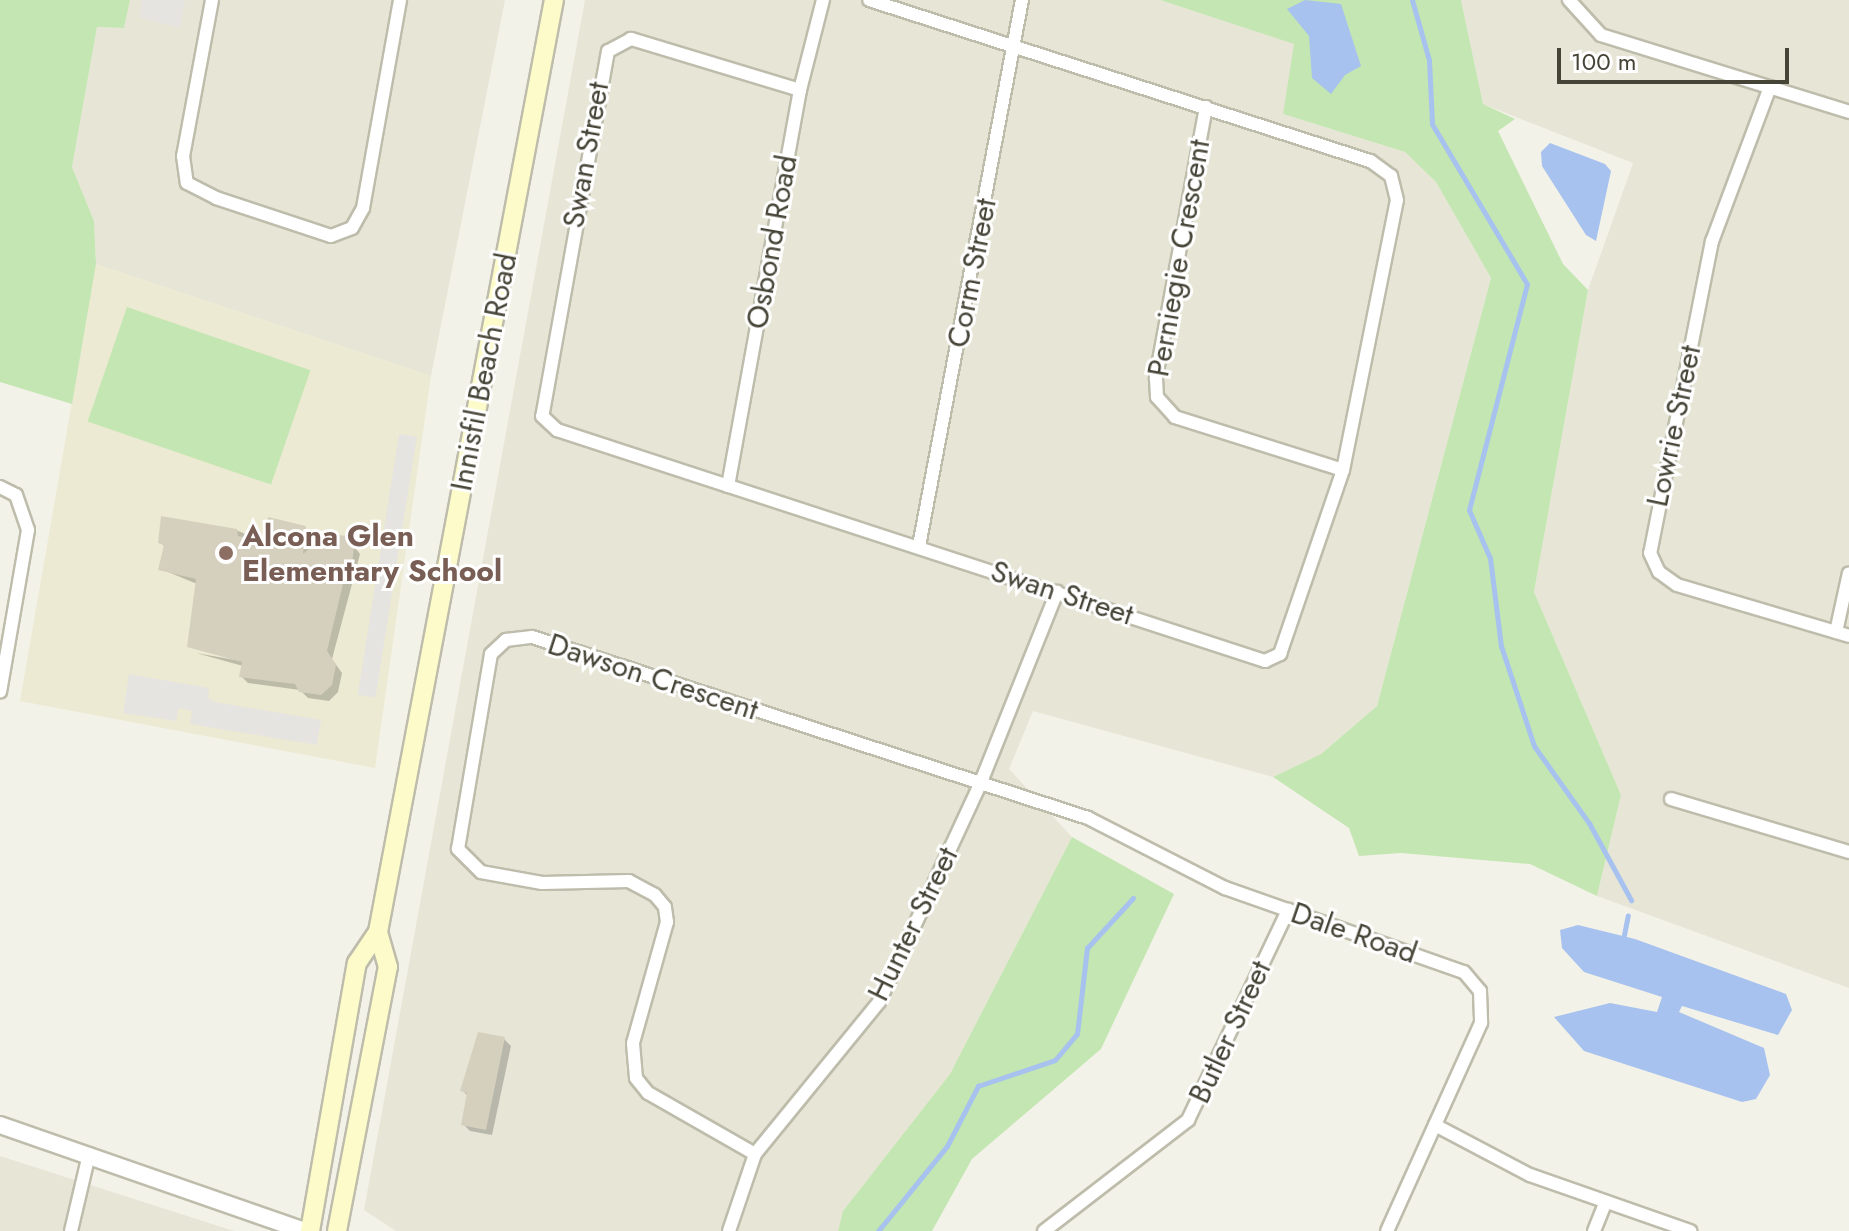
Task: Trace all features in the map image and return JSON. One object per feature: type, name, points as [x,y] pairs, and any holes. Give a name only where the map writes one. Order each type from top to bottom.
[{"type":"main road","name":"Innisfil Beach Road","points":[[307,1231],[357,963],[378,932],[554,0]]},
{"type":"main road","name":"Innisfil Beach Road","points":[[337,1231],[388,967],[378,932]]},
{"type":"street","points":[[212,0],[183,156],[187,183],[216,198],[331,236],[352,228],[363,208],[400,0]]},
{"type":"street","name":"Osbond Road","points":[[728,486],[800,90],[823,0]]},
{"type":"street","points":[[869,0],[1013,47]]},
{"type":"street","name":"Corm Street","points":[[919,546],[1022,0]]},
{"type":"street","points":[[1569,0],[1601,35],[1849,112]]},
{"type":"street","name":"Swan Street","points":[[800,90],[631,39],[616,42],[608,51],[598,88],[542,416],[557,430],[1270,659],[1284,650],[1343,470],[1397,200],[1394,184],[1370,161],[1013,47]]},
{"type":"street","name":"Lowrie Street","points":[[1770,87],[1712,241],[1650,553],[1659,572],[1677,585],[1843,634]]},
{"type":"street","name":"Perniegie Crescent","points":[[1206,107],[1156,378],[1157,397],[1175,417],[1343,470]]},
{"type":"street","points":[[0,487],[16,495],[28,530],[0,692]]},
{"type":"street","points":[[1843,634],[1849,573]]},
{"type":"street","name":"Hunter Street","points":[[729,1231],[755,1154],[879,1002],[981,782],[1057,592]]},
{"type":"street","name":"Dawson Crescent","points":[[755,1154],[648,1093],[636,1078],[633,1043],[667,922],[665,907],[655,895],[629,881],[542,883],[481,872],[458,849],[491,654],[506,640],[532,637],[981,782]]},
{"type":"street","name":"Dale Road","points":[[981,782],[1088,818],[1225,888],[1441,963],[1474,980],[1484,1006],[1481,1023],[1387,1231]]},
{"type":"street","points":[[1671,799],[1849,852]]},
{"type":"street","name":"Butler Street","points":[[1044,1231],[1188,1120],[1288,910]]},
{"type":"street","points":[[0,1125],[307,1231]]},
{"type":"street","points":[[1435,1125],[1530,1175],[1605,1204],[1690,1231]]},
{"type":"street","points":[[71,1231],[89,1154]]},
{"type":"street","points":[[1594,1231],[1605,1204]]},
{"type":"shaded area","points":[[130,0],[505,0],[431,376],[96,264],[94,221],[72,167],[97,27],[124,28]]},
{"type":"shaded area","points":[[142,0],[185,0],[180,28],[139,17]]},
{"type":"shaded area","points":[[585,0],[1160,0],[1295,44],[1283,114],[1405,152],[1436,182],[1491,278],[1377,706],[1321,754],[1273,777],[1033,711],[1009,769],[1072,837],[950,1074],[843,1211],[838,1231],[396,1231],[364,1210]]},
{"type":"shaded area","points":[[1461,0],[1849,0],[1849,988],[1597,896],[1621,795],[1534,592],[1588,290],[1633,163],[1483,104]]},
{"type":"shaded area","name":"Alcona Glen Elementary School","points":[[96,264],[431,376],[375,768],[20,701]]},
{"type":"shaded area","points":[[399,434],[417,437],[375,698],[358,695]]},
{"type":"shaded area","points":[[129,674],[209,688],[208,698],[215,702],[321,720],[317,745],[190,724],[192,711],[179,708],[176,721],[123,713]]},
{"type":"shaded area","points":[[0,1156],[234,1231],[0,1231]]},
{"type":"green space","points":[[0,0],[130,0],[124,28],[97,27],[72,167],[94,221],[96,264],[72,404],[0,382]]},
{"type":"green space","points":[[1160,0],[1461,0],[1483,104],[1515,119],[1498,131],[1563,264],[1588,290],[1534,592],[1621,795],[1597,896],[1530,864],[1401,853],[1359,856],[1349,828],[1273,777],[1321,754],[1377,706],[1491,278],[1436,182],[1405,152],[1283,114],[1294,44]]},
{"type":"green space","points":[[127,307],[310,370],[271,485],[88,421]]},
{"type":"green space","points":[[1072,837],[1174,894],[1101,1049],[972,1159],[932,1231],[838,1231],[843,1211],[950,1074]]},
{"type":"water","points":[[1305,0],[1341,4],[1361,66],[1345,75],[1331,94],[1312,78],[1309,36],[1287,9]]},
{"type":"water","points":[[1550,143],[1605,164],[1611,171],[1596,241],[1586,235],[1542,166],[1541,152]]},
{"type":"water","points":[[1578,925],[1635,939],[1786,994],[1792,1010],[1778,1035],[1682,1006],[1679,1012],[1764,1048],[1770,1075],[1756,1099],[1742,1102],[1584,1051],[1554,1017],[1610,1003],[1657,1012],[1662,997],[1584,972],[1562,948],[1560,930]]},
{"type":"building","points":[[161,516],[237,529],[238,536],[265,541],[268,517],[306,526],[303,554],[326,534],[348,536],[354,546],[351,574],[344,580],[327,651],[336,665],[332,685],[321,695],[299,692],[295,684],[239,677],[242,662],[187,647],[196,579],[158,570],[164,545],[158,543]]},
{"type":"building","points":[[478,1032],[505,1037],[486,1130],[461,1125],[467,1093],[460,1091]]},
{"type":"waterway","points":[[1412,0],[1429,60],[1432,124],[1527,284],[1469,510],[1490,558],[1501,646],[1534,746],[1589,823],[1631,900]]},
{"type":"waterway","points":[[878,1231],[947,1146],[978,1086],[1055,1060],[1077,1034],[1087,948],[1133,898]]},
{"type":"waterway","points":[[1623,940],[1628,915]]},
{"type":"place","name":"Alcona Glen Elementary School","points":[[226,553]]}]
